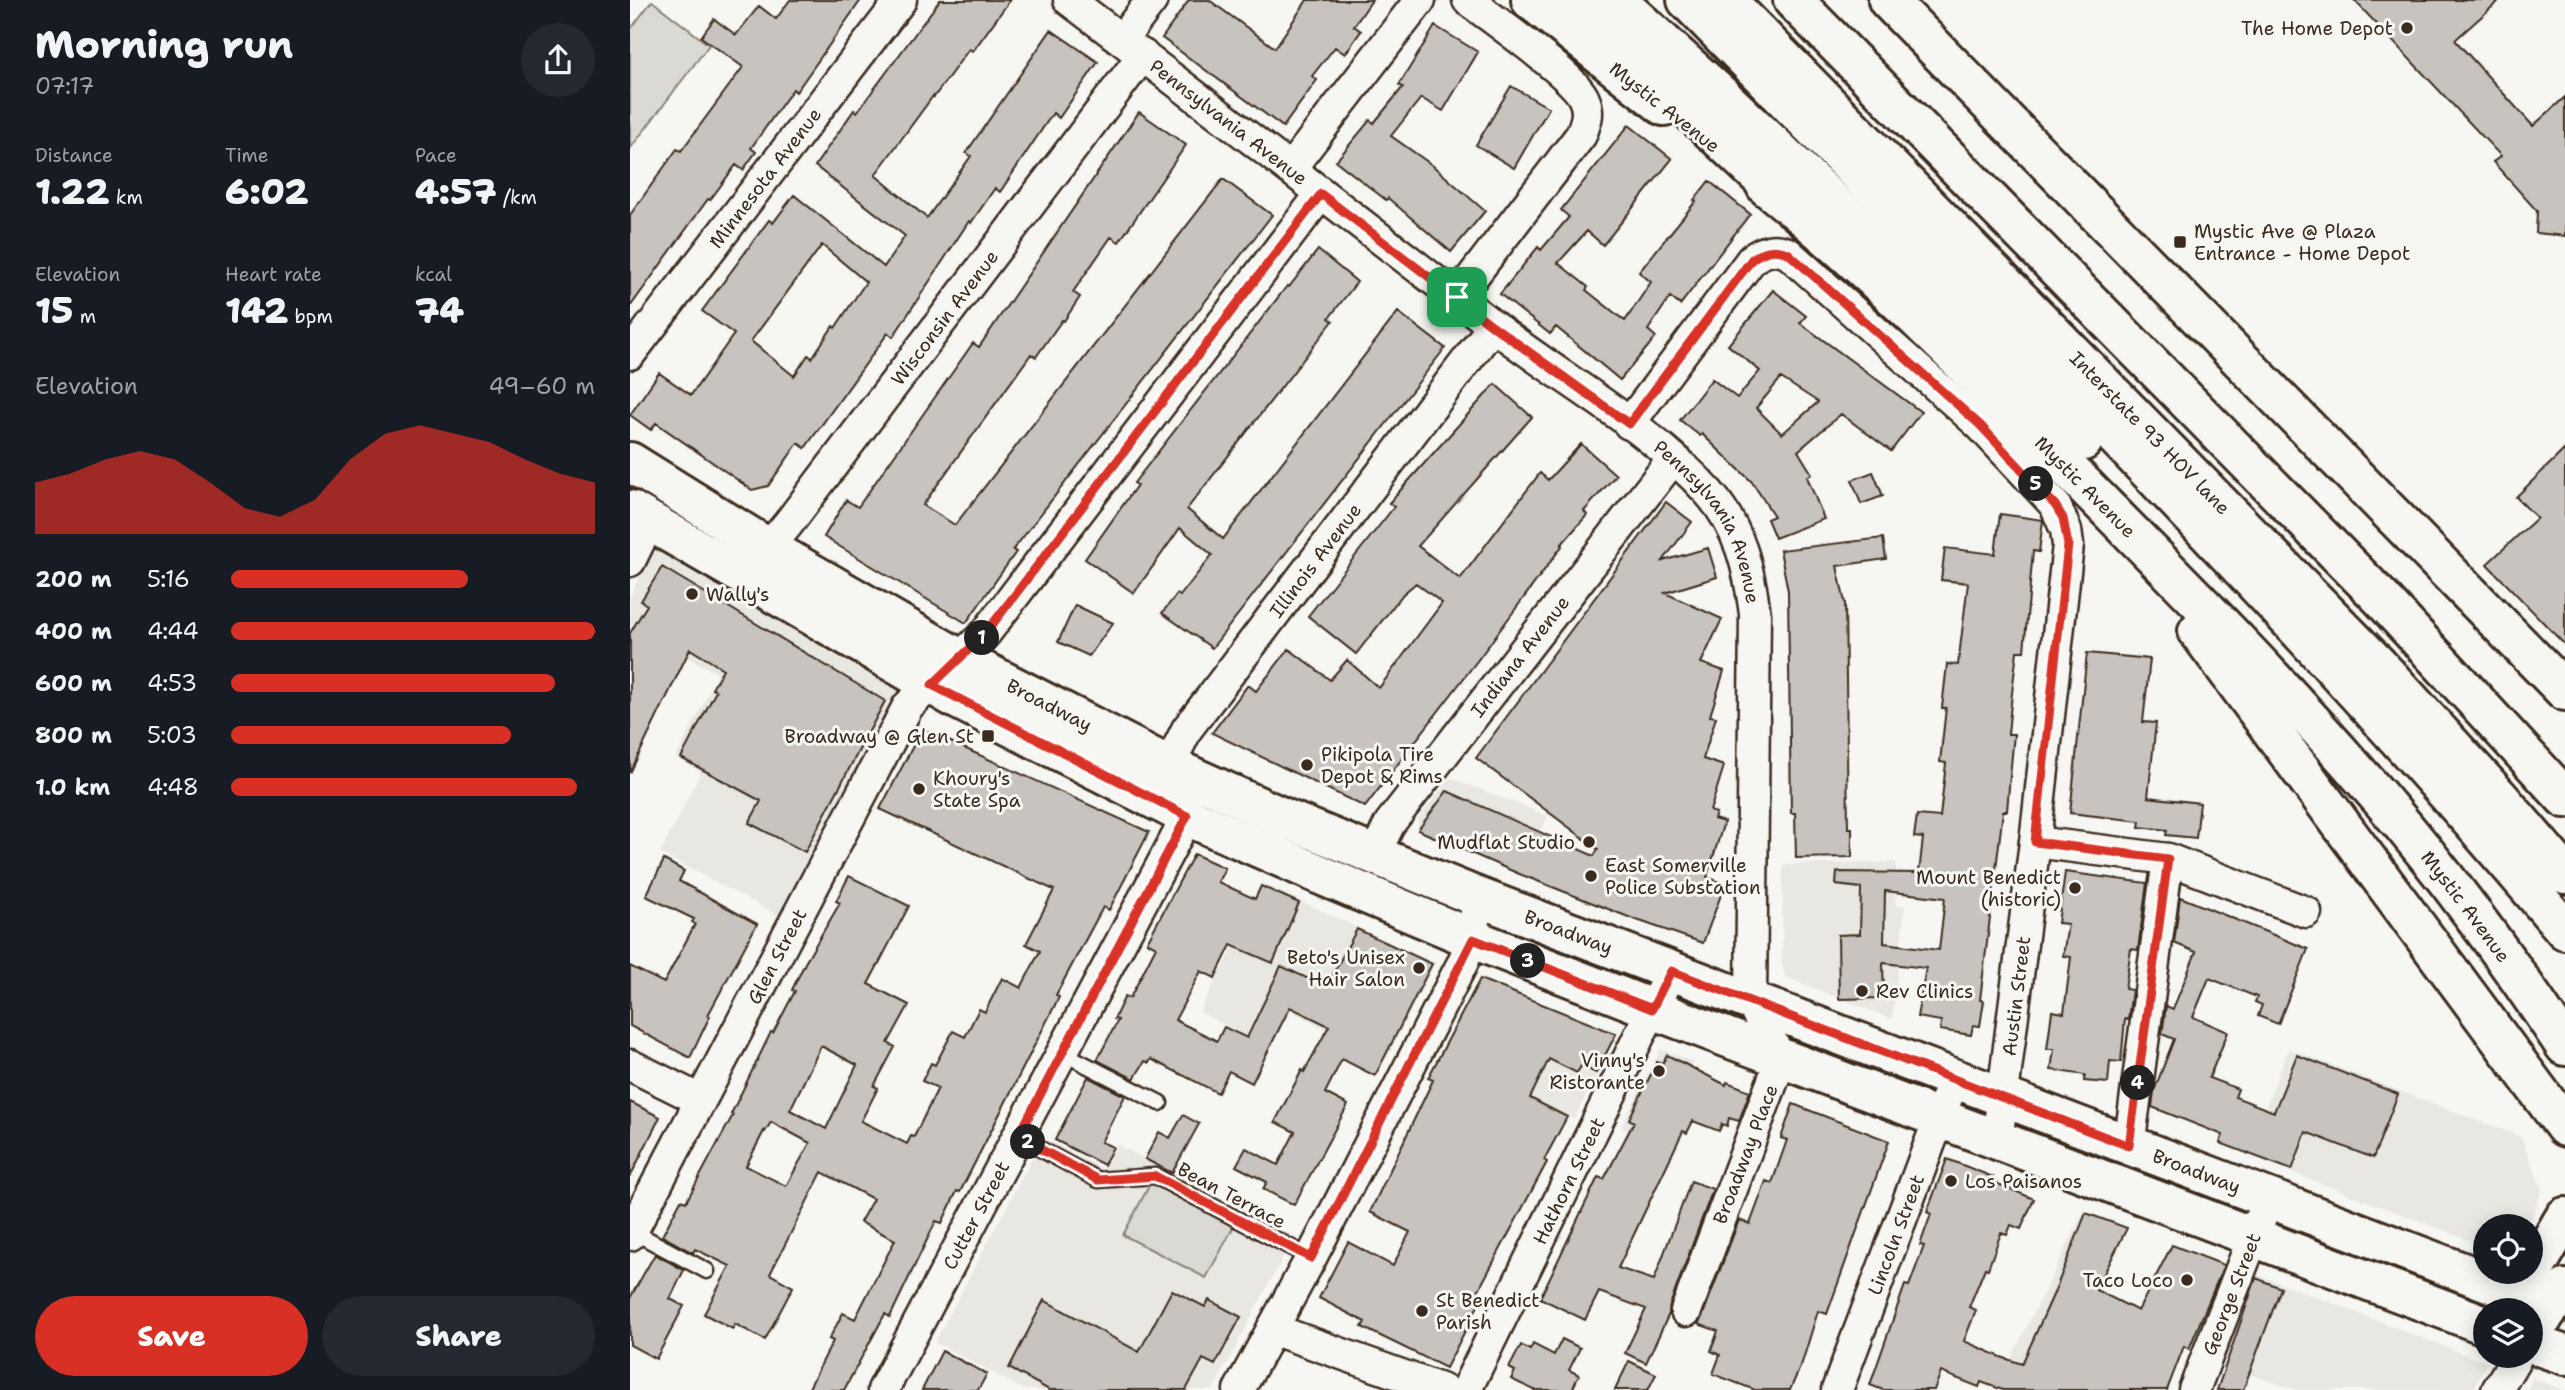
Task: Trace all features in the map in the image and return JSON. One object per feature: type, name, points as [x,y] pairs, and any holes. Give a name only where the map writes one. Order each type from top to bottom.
[{"type":"main road","name":"Mystic Avenue","points":[[1531,0],[1792,207],[1931,332],[2132,534],[2360,774],[2455,893],[2565,1046]]},
{"type":"main road","points":[[1573,0],[1792,207]]},
{"type":"main road","points":[[1616,0],[1721,95],[2402,742]]},
{"type":"main road","points":[[1687,0],[2221,547],[2402,742],[2565,930]]},
{"type":"main road","name":"Interstate 93 HOV lane","points":[[1726,0],[2362,647],[2490,786],[2565,874]]},
{"type":"main road","points":[[1793,0],[2390,607],[2565,798]]},
{"type":"main road","points":[[1888,0],[2565,691]]},
{"type":"main road","name":"Broadway","points":[[630,462],[768,548],[960,659],[1178,791],[1374,856],[2268,1199],[2496,1298]]},
{"type":"main road","name":"Broadway","points":[[640,516],[932,685],[1178,791],[1473,939],[1781,1059],[2473,1320]]},
{"type":"main road","points":[[2132,534],[2203,638],[2565,1127]]},
{"type":"main road","points":[[2493,1032],[2544,1066],[2565,1074]]},
{"type":"main road","points":[[2540,1298],[2565,1217]]},
{"type":"main road","name":"Broadway","points":[[2543,1326],[2565,1355]]},
{"type":"street","name":"Minnesota Avenue","points":[[630,354],[901,0]]},
{"type":"street","name":"Pennsylvania Avenue","points":[[1069,0],[1493,326],[1629,424],[1673,459],[1709,494],[1735,529],[1749,570],[1755,614],[1751,1002]]},
{"type":"street","name":"Wisconsin Avenue","points":[[743,577],[768,548],[1132,47],[1152,0]]},
{"type":"street","points":[[1290,169],[1420,0]]},
{"type":"street","points":[[1457,297],[1581,135],[1588,116],[1584,98],[1571,80],[1468,0]]},
{"type":"street","name":"Glen Street","points":[[631,1233],[908,706],[985,634],[1321,194]]},
{"type":"street","name":"Austin Street","points":[[1629,424],[1752,259],[1763,251],[1775,249],[1788,253],[1980,425],[2055,505],[2063,518],[2068,545],[2035,842],[1997,1141]]},
{"type":"street","name":"Illinois Avenue","points":[[1178,791],[1193,719],[1493,326]]},
{"type":"street","name":"Indiana Avenue","points":[[1374,856],[1390,823],[1673,459]]},
{"type":"street","points":[[630,561],[640,516]]},
{"type":"street","name":"Cutter Street","points":[[883,1390],[1063,1053],[1178,791]]},
{"type":"street","points":[[2035,842],[2168,859],[2306,912]]},
{"type":"street","points":[[2129,1146],[2168,859]]},
{"type":"street","points":[[1239,1390],[1311,1258],[1473,939],[1475,896]]},
{"type":"street","name":"Hathorn Street","points":[[1466,1390],[1671,971]]},
{"type":"street","name":"Broadway Place","points":[[1686,1311],[1781,1059],[1751,1002]]},
{"type":"street","points":[[630,1065],[700,1100]]},
{"type":"street","name":"Lincoln Street","points":[[1837,1390],[1954,1079]]},
{"type":"street","name":"George Street","points":[[2194,1390],[2268,1199]]},
{"type":"street","points":[[1272,1329],[1443,1390]]},
{"type":"street","points":[[2497,1390],[2510,1368]]},
{"type":"lane","points":[[1063,1053],[1160,1103]]},
{"type":"lane","name":"Bean Terrace","points":[[1018,1137],[1098,1180],[1155,1176],[1311,1258]]},
{"type":"lane","points":[[631,1233],[707,1271]]},
{"type":"shaded area","points":[[652,1],[709,45],[630,149],[630,30]]},
{"type":"shaded area","points":[[662,552],[894,683],[899,690],[898,698],[780,916],[660,853],[701,772],[676,758],[718,674],[630,625],[630,597],[649,556]]},
{"type":"shaded area","points":[[1450,778],[1548,816],[1517,873],[1418,829],[1418,819]]},
{"type":"shaded area","points":[[1896,862],[1895,905],[1905,906],[1892,1019],[1786,977],[1782,966],[1783,865]]},
{"type":"shaded area","points":[[1261,883],[1435,963],[1386,1059],[1266,998],[1246,1036],[1199,1012],[1228,958]]},
{"type":"shaded area","points":[[1515,931],[1645,978],[1644,983],[1641,987],[1513,936]]},
{"type":"shaded area","points":[[1480,979],[1618,1032],[1574,1119],[1490,1077],[1476,1104],[1428,1078]]},
{"type":"shaded area","points":[[1692,999],[1704,999],[1736,1013],[1738,1021],[1688,1006]]},
{"type":"shaded area","points":[[1805,1039],[1918,1079],[1918,1087],[1915,1089],[1801,1045]]},
{"type":"shaded area","points":[[1661,1049],[1693,1062],[1652,1143],[1621,1127]]},
{"type":"shaded area","points":[[2289,1049],[2521,1137],[2542,1190],[2533,1214],[2473,1214],[2473,1241],[2246,1155]]},
{"type":"shaded area","points":[[2023,1122],[2249,1204],[2249,1217],[2027,1132],[2022,1126]]},
{"type":"shaded area","points":[[1043,1138],[1103,1169],[1117,1145],[1294,1236],[1213,1390],[1025,1390],[935,1342]]},
{"type":"shaded area","points":[[1151,1182],[1234,1226],[1206,1278],[1123,1235]]},
{"type":"shaded area","points":[[2084,1211],[2128,1228],[2053,1375],[2011,1359]]},
{"type":"shaded area","points":[[2255,1274],[2473,1358],[2473,1368],[2484,1368],[2473,1390],[2297,1390],[2221,1365]]},
{"type":"shaded area","points":[[2533,1378],[2564,1390],[2527,1390]]},
{"type":"building","points":[[790,0],[861,0],[796,92],[793,89],[751,148],[756,152],[743,170],[736,165],[630,307],[630,215],[677,149],[681,151],[743,67],[701,37],[714,19],[736,35],[759,6],[776,19]]},
{"type":"building","points":[[940,0],[1010,0],[973,51],[969,49],[875,175],[927,218],[971,156],[966,153],[1051,30],[1098,62],[1059,118],[1053,113],[1000,192],[995,188],[971,223],[969,221],[893,337],[888,333],[805,448],[798,443],[768,486],[752,490],[656,423],[651,430],[630,415],[659,373],[691,395],[734,334],[702,311],[769,220],[773,223],[794,195],[884,267],[905,236],[815,166],[854,110],[857,112]],"holes":[[[822,245],[866,282],[835,328],[833,326],[812,358],[808,355],[794,376],[751,341]]]},
{"type":"building","points":[[1189,0],[1209,0],[1275,48],[1307,0],[1372,0],[1354,26],[1361,31],[1345,54],[1335,47],[1312,76],[1317,80],[1283,127],[1162,38]]},
{"type":"building","points":[[2354,0],[2500,0],[2455,40],[2533,126],[2565,97],[2565,236],[2536,233],[2537,211],[2493,162],[2501,156]]},
{"type":"building","points":[[1435,26],[1478,52],[1443,111],[1421,98],[1391,136],[1432,165],[1485,211],[1451,252],[1388,198],[1386,200],[1336,161],[1370,120],[1374,123],[1403,87],[1399,85]]},
{"type":"building","points":[[1511,86],[1549,108],[1514,168],[1476,145]]},
{"type":"building","points":[[1139,112],[1186,145],[1119,242],[1111,237],[1073,292],[1080,297],[1064,321],[1062,320],[1036,357],[1031,354],[923,505],[955,525],[1223,179],[1272,215],[1013,550],[1016,552],[966,623],[824,537],[846,500],[858,507],[973,343],[979,347]]},
{"type":"building","points":[[1629,125],[1672,159],[1603,245],[1587,231],[1558,263],[1625,321],[1651,282],[1639,272],[1709,181],[1750,214],[1680,305],[1670,297],[1648,330],[1656,337],[1620,380],[1556,327],[1550,334],[1500,294],[1538,247],[1541,250],[1569,217],[1561,210]]},
{"type":"building","points":[[1318,250],[1357,282],[1329,318],[1333,321],[1187,509],[1223,539],[1398,312],[1445,348],[1212,648],[1162,613],[1177,594],[1180,596],[1212,555],[1180,528],[1134,593],[1085,559],[1137,485],[1134,483]]},
{"type":"building","points":[[1773,290],[1806,316],[1800,323],[1921,412],[1891,451],[1841,414],[1798,451],[1812,474],[1807,477],[1824,519],[1775,538],[1767,519],[1774,516],[1752,482],[1702,434],[1700,436],[1680,420],[1712,379],[1737,398],[1760,371],[1728,345]],"holes":[[[1781,378],[1818,402],[1782,434],[1756,408]]]},
{"type":"building","points":[[1495,384],[1532,417],[1418,546],[1460,579],[1540,473],[1548,480],[1581,444],[1616,475],[1584,511],[1587,515],[1561,545],[1480,657],[1365,807],[1212,733],[1248,685],[1256,691],[1289,649],[1330,680],[1347,660],[1379,688],[1442,603],[1416,583],[1403,594],[1356,654],[1308,616],[1394,507],[1389,503]]},
{"type":"building","points":[[2565,449],[2565,645],[2487,564],[2537,518],[2516,497]]},
{"type":"building","points":[[1873,472],[1883,496],[1861,504],[1852,480]]},
{"type":"building","points":[[1666,502],[1692,522],[1663,561],[1708,548],[1717,577],[1665,593],[1722,619],[1701,663],[1724,671],[1710,716],[1716,717],[1703,759],[1724,766],[1710,811],[1716,813],[1714,819],[1724,822],[1707,877],[1725,884],[1703,943],[1517,873],[1418,830],[1447,791],[1594,856],[1598,849],[1476,758]]},
{"type":"building","points":[[2000,514],[2043,520],[2039,552],[2033,551],[2024,651],[2017,651],[2008,734],[2014,734],[2007,811],[2003,811],[1980,1000],[1984,1001],[1980,1026],[1973,1025],[1971,1035],[1940,1030],[1941,1021],[1917,1017],[1926,968],[1883,963],[1884,998],[1839,999],[1838,935],[1860,934],[1861,888],[1836,885],[1837,872],[1919,873],[1923,838],[1914,837],[1917,815],[1940,817],[1946,763],[1940,762],[1946,708],[1942,708],[1947,664],[1958,665],[1968,583],[1941,580],[1945,548],[1995,554]],"holes":[[[1885,891],[1945,898],[1939,950],[1884,943]]]},
{"type":"building","points":[[1883,538],[1886,559],[1837,566],[1845,603],[1848,828],[1852,828],[1852,857],[1796,858],[1795,813],[1791,813],[1788,591],[1780,550]]},
{"type":"building","points":[[662,567],[885,701],[805,852],[749,823],[761,801],[681,758],[716,691],[712,689],[723,669],[690,649],[630,773],[630,633],[647,605],[641,601]]},
{"type":"building","points":[[1075,605],[1113,623],[1089,656],[1058,642]]},
{"type":"building","points":[[2087,653],[2150,659],[2143,722],[2156,723],[2148,797],[2200,803],[2196,838],[2166,835],[2167,830],[2139,827],[2140,821],[2070,813]]},
{"type":"building","points":[[922,729],[1149,832],[1109,910],[1103,907],[1056,995],[1059,997],[960,1192],[957,1191],[942,1223],[936,1221],[890,1317],[885,1314],[844,1390],[808,1390],[833,1341],[829,1339],[843,1313],[855,1319],[895,1240],[860,1222],[873,1199],[822,1172],[770,1274],[793,1287],[765,1340],[735,1324],[733,1329],[704,1314],[730,1266],[695,1249],[693,1253],[662,1236],[681,1200],[686,1202],[733,1115],[731,1114],[771,1032],[773,1033],[795,991],[792,990],[805,963],[840,903],[836,901],[849,876],[909,906],[868,984],[909,1005],[888,1043],[895,1047],[874,1086],[878,1088],[861,1121],[907,1144],[911,1136],[914,1137],[938,1088],[922,1081],[931,1063],[935,1065],[953,1031],[965,1037],[979,1009],[985,1012],[1002,978],[1021,988],[1040,951],[1026,944],[1054,890],[880,809]],"holes":[[[821,1046],[857,1065],[826,1129],[790,1110]],[[771,1122],[810,1143],[786,1186],[746,1166]]]},
{"type":"building","points":[[1194,854],[1225,868],[1218,882],[1255,899],[1261,886],[1299,903],[1273,963],[1231,945],[1215,978],[1201,971],[1175,1020],[1217,1041],[1224,1027],[1247,1038],[1281,966],[1326,987],[1357,929],[1432,964],[1375,1076],[1342,1059],[1325,1093],[1348,1105],[1294,1205],[1263,1189],[1267,1182],[1236,1166],[1246,1148],[1278,1165],[1295,1132],[1275,1122],[1329,1026],[1290,1007],[1252,1083],[1229,1071],[1218,1093],[1151,1059],[1149,1063],[1145,1061],[1134,1079],[1097,1060],[1118,1020],[1114,1019],[1125,996],[1130,998],[1156,947],[1147,942]]},
{"type":"building","points":[[664,860],[684,871],[679,881],[757,924],[708,1015],[710,1016],[690,1058],[630,1026],[630,966],[664,983],[695,924],[692,922],[694,919],[646,896]]},
{"type":"building","points":[[2065,872],[2147,883],[2138,950],[2131,949],[2125,989],[2132,990],[2128,1020],[2125,1019],[2121,1062],[2110,1061],[2108,1083],[2084,1081],[2085,1075],[2051,1070],[2054,1049],[2047,1049],[2052,1011],[2064,1013],[2071,957],[2063,956],[2068,924],[2058,923]]},
{"type":"building","points":[[2180,897],[2308,949],[2278,1024],[2258,1016],[2262,1005],[2255,1002],[2257,997],[2209,978],[2193,1017],[2228,1032],[2209,1078],[2238,1089],[2235,1097],[2274,1112],[2297,1055],[2398,1094],[2373,1158],[2306,1132],[2292,1170],[2220,1143],[2223,1135],[2152,1107],[2154,1091],[2174,1039],[2162,1034],[2166,1006],[2173,1009],[2196,952],[2174,943]]},
{"type":"building","points":[[1480,979],[1616,1034],[1596,1073],[1581,1066],[1577,1073],[1549,1059],[1530,1098],[1567,1117],[1544,1160],[1547,1162],[1477,1293],[1483,1296],[1446,1368],[1362,1327],[1365,1322],[1319,1298],[1348,1242],[1393,1266],[1410,1232],[1370,1212],[1433,1080],[1428,1078]]},
{"type":"building","points":[[1667,1055],[1726,1085],[1727,1082],[1750,1091],[1739,1121],[1729,1118],[1727,1126],[1722,1124],[1719,1131],[1693,1121],[1687,1133],[1683,1131],[1618,1268],[1654,1280],[1691,1181],[1713,1189],[1669,1314],[1646,1363],[1625,1353],[1646,1309],[1599,1292],[1585,1320],[1540,1298],[1598,1177],[1604,1179],[1634,1122],[1629,1119],[1657,1062],[1662,1064]]},
{"type":"building","points":[[1088,1077],[1125,1096],[1101,1142],[1113,1147],[1104,1165],[1055,1140]]},
{"type":"building","points":[[630,1102],[660,1117],[630,1177]]},
{"type":"building","points":[[1793,1104],[1889,1141],[1827,1314],[1818,1311],[1802,1363],[1790,1390],[1755,1390],[1713,1374],[1720,1355],[1711,1351],[1718,1331],[1698,1324],[1739,1220],[1750,1224],[1766,1181],[1772,1183],[1787,1140],[1781,1138]]},
{"type":"building","points":[[1183,1115],[1199,1124],[1172,1173],[1145,1159],[1159,1132],[1170,1138]]},
{"type":"building","points":[[1947,1159],[1993,1177],[1991,1181],[2034,1199],[2021,1229],[2011,1225],[2007,1235],[2001,1233],[1988,1269],[1985,1268],[1969,1307],[1976,1310],[1964,1341],[2001,1357],[2022,1364],[2086,1213],[2127,1228],[2096,1290],[2138,1311],[2172,1245],[2224,1265],[2189,1349],[2184,1346],[2167,1390],[2003,1390],[1981,1382],[1979,1387],[1941,1372],[1934,1390],[1883,1390],[1870,1385],[1905,1285],[1909,1286],[1924,1246],[1920,1245],[1931,1214],[1927,1212]]},
{"type":"building","points":[[655,1254],[684,1270],[670,1299],[684,1306],[656,1359],[630,1345],[630,1298]]},
{"type":"building","points":[[2256,1278],[2281,1288],[2243,1390],[2217,1390]]},
{"type":"building","points":[[1172,1290],[1205,1307],[1209,1300],[1241,1317],[1215,1365],[1203,1359],[1186,1390],[1049,1390],[1009,1368],[1044,1300],[1139,1352]]},
{"type":"building","points":[[1562,1339],[1580,1348],[1569,1370],[1579,1375],[1572,1390],[1534,1390],[1511,1379],[1515,1371],[1509,1368],[1521,1345],[1530,1350],[1533,1344],[1554,1355]]},
{"type":"building","points":[[942,1351],[987,1374],[978,1390],[922,1390]]},
{"type":"building","points":[[1629,1361],[1656,1374],[1648,1390],[1615,1390]]},
{"type":"place","name":"The Home Depot","points":[[2407,28]]},
{"type":"place","name":"Mystic Ave @ Plaza Entrance - Home Depot","points":[[2180,242]]},
{"type":"place","name":"Wally's","points":[[692,594]]},
{"type":"place","name":"Broadway @ Glen St","points":[[988,736]]},
{"type":"place","name":"Pikipola Tire Depot & Rims","points":[[1307,765]]},
{"type":"place","name":"Khoury's State Spa","points":[[919,789]]},
{"type":"place","name":"Mudflat Studio","points":[[1589,842]]},
{"type":"place","name":"East Somerville Police Substation","points":[[1591,876]]},
{"type":"place","name":"Mount Benedict (historic)","points":[[2075,888]]},
{"type":"place","name":"Beto's Unisex Hair Salon","points":[[1419,968]]},
{"type":"place","name":"Rev Clinics","points":[[1862,991]]},
{"type":"place","name":"Vinny's Ristorante","points":[[1659,1071]]},
{"type":"place","name":"Los Paisanos","points":[[1951,1181]]},
{"type":"place","name":"Taco Loco","points":[[2187,1280]]},
{"type":"place","name":"St Benedict Parish","points":[[1422,1311]]},
{"type":"route","points":[[1321,194],[1457,297],[1629,424],[1752,259],[1763,251],[1775,249],[1788,253],[1980,425],[2055,505],[2063,518],[2068,545],[2035,842],[2168,859],[2129,1146],[1671,971],[1652,1009],[1473,939],[1311,1258],[1155,1176],[1098,1180],[1018,1137],[1187,816],[932,685],[985,634],[1321,194]]}]
